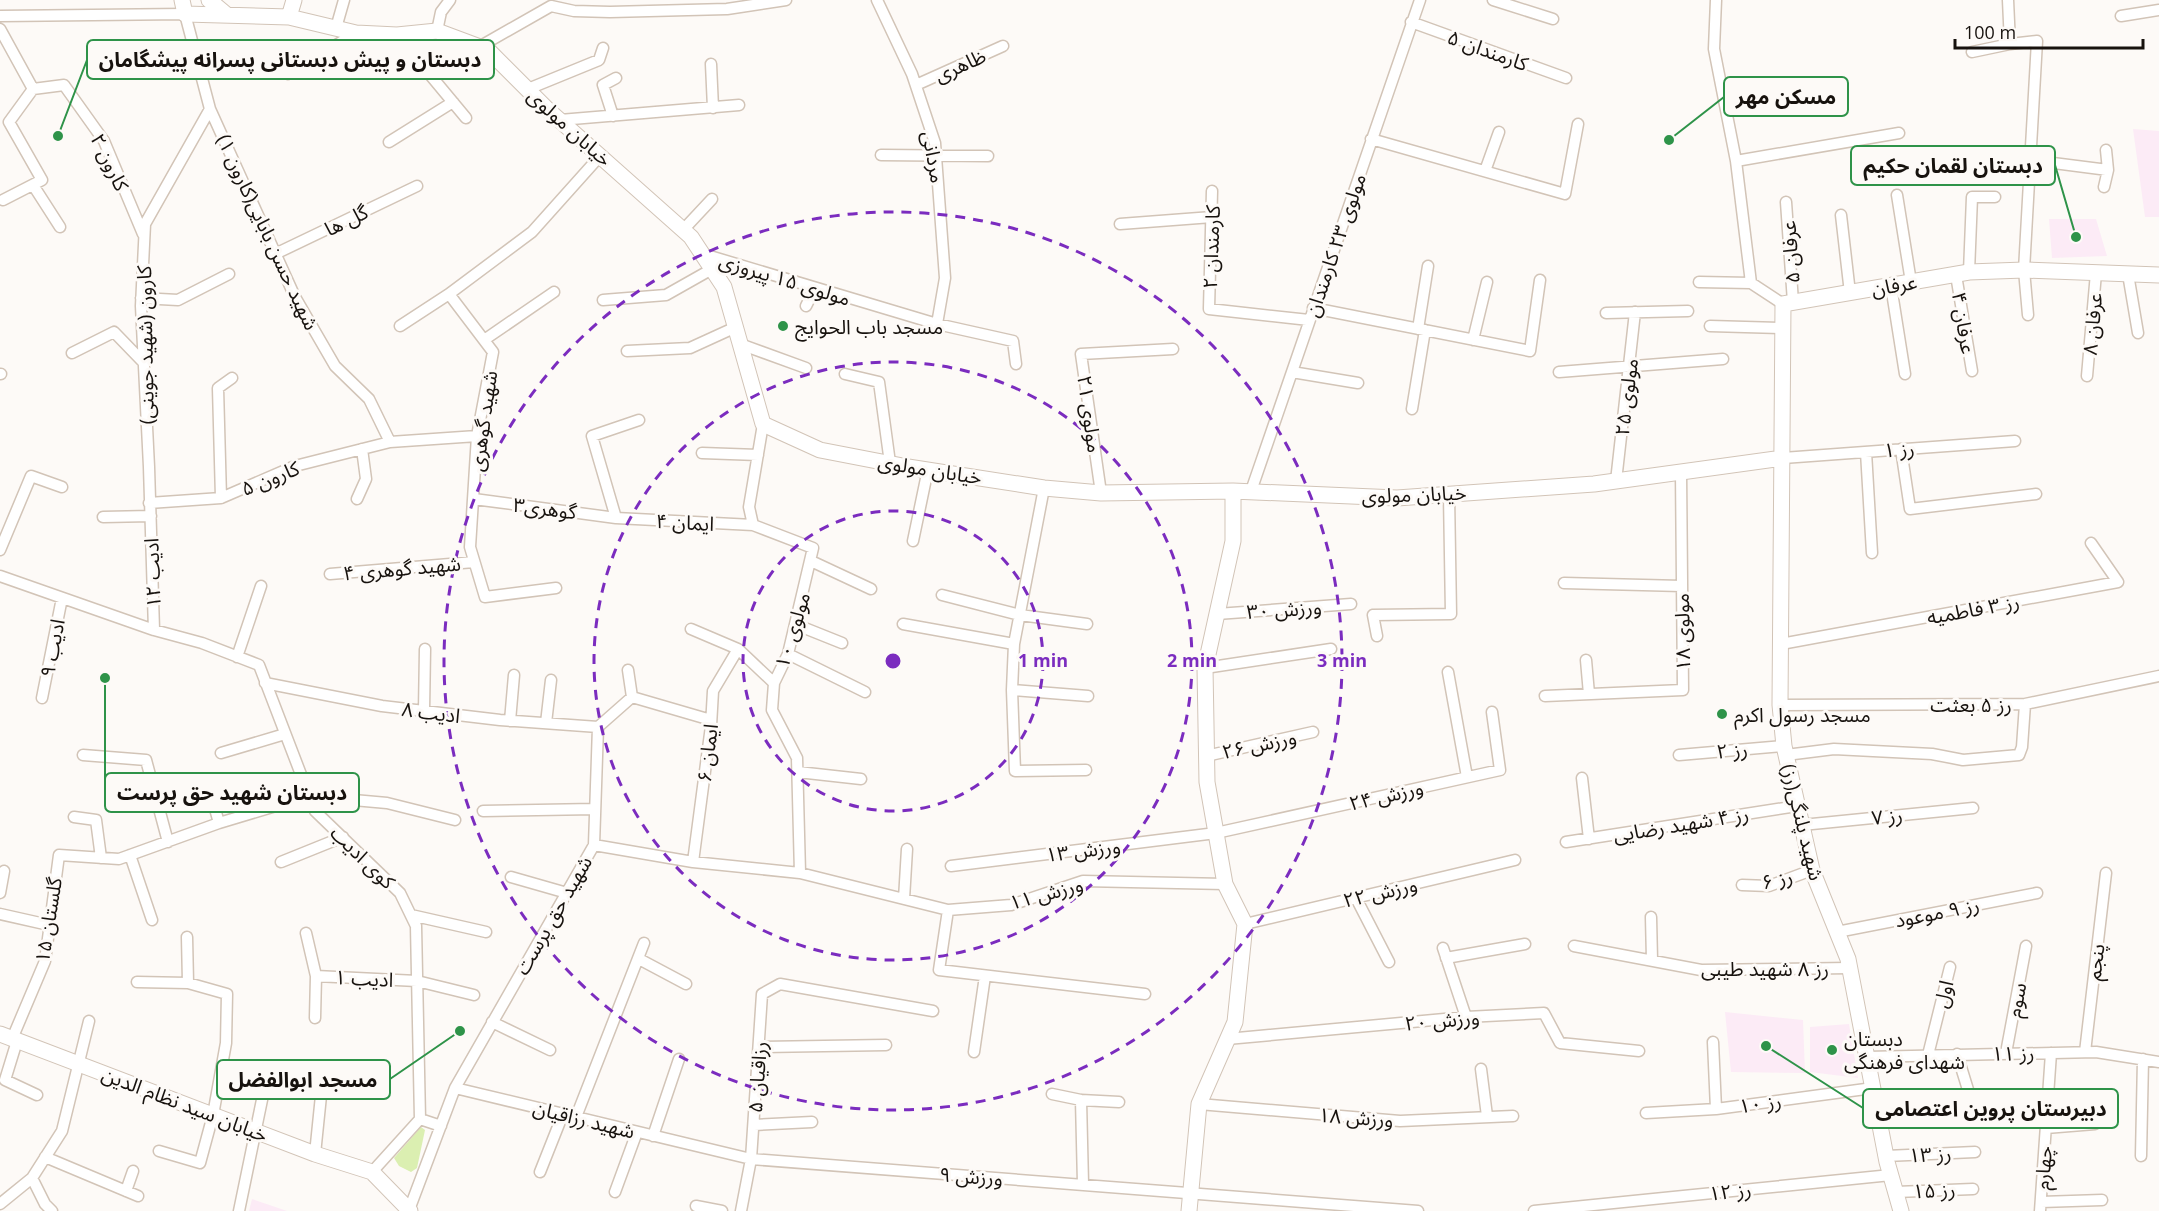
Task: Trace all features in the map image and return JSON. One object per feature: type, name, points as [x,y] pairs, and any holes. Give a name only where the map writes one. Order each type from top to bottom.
[{"type":"street","points":[[209,0],[226,15]]},
{"type":"street","points":[[289,18],[294,0]]},
{"type":"street","points":[[336,28],[344,0]]},
{"type":"street","points":[[437,31],[441,12],[450,0]]},
{"type":"street","points":[[479,47],[551,6],[574,11],[610,12],[727,9],[786,0]]},
{"type":"street","name":"مردانی","points":[[877,0],[916,85],[935,143],[945,278],[937,324]]},
{"type":"street","name":"مولوی ۲۳ کارمندان","points":[[1251,491],[1420,0]]},
{"type":"street","points":[[1493,0],[1553,19]]},
{"type":"street","points":[[1716,0],[1714,49],[1736,161],[1751,283]]},
{"type":"street","points":[[2008,0],[2010,44]]},
{"type":"street","points":[[0,16],[184,7],[210,109]]},
{"type":"street","name":"خیابان مولوی","points":[[184,7],[226,15],[289,18],[356,33],[397,35],[437,31],[488,50],[560,120],[691,237],[724,287],[763,424],[820,450],[1044,488],[1101,493],[1233,490],[1398,498],[1616,481],[1783,458]]},
{"type":"street","points":[[2121,16],[2159,10]]},
{"type":"street","name":"کارمندان ۵","points":[[1411,22],[1566,78]]},
{"type":"street","points":[[0,29],[33,89],[9,122],[42,180],[3,200]]},
{"type":"street","points":[[288,74],[356,33]]},
{"type":"street","points":[[397,35],[466,118]]},
{"type":"street","points":[[1972,52],[2037,41],[2024,270],[2028,315]]},
{"type":"street","name":"ظاهری","points":[[916,85],[1004,46]]},
{"type":"street","points":[[528,89],[599,60],[603,48]]},
{"type":"street","points":[[711,64],[713,108]]},
{"type":"street","points":[[613,116],[603,85],[616,78]]},
{"type":"street","name":"کارون ۲","points":[[33,89],[64,85],[104,141],[144,237]]},
{"type":"street","points":[[389,142],[453,102]]},
{"type":"street","points":[[560,120],[739,105]]},
{"type":"street","name":"کارون (شهید جوینی)","points":[[151,516],[141,298],[145,224],[210,109]]},
{"type":"street","name":"شهید حسن بابایی(کارون ۱)","points":[[210,109],[295,297],[335,366],[369,399],[390,442]]},
{"type":"street","points":[[1371,139],[1565,194],[1578,124]]},
{"type":"street","points":[[1485,171],[1499,132]]},
{"type":"street","points":[[1736,161],[1899,133]]},
{"type":"street","points":[[2104,187],[2108,170],[2106,150]]},
{"type":"street","points":[[881,155],[988,156]]},
{"type":"street","points":[[400,326],[449,294],[532,232],[600,156]]},
{"type":"street","points":[[2030,160],[2108,170]]},
{"type":"street","points":[[33,185],[60,227]]},
{"type":"street","name":"گل ها","points":[[276,254],[417,186]]},
{"type":"street","name":"کارمندان ۲","points":[[1212,191],[1209,309],[1309,320]]},
{"type":"street","points":[[1897,195],[1911,282]]},
{"type":"street","name":"عرفان ۴","points":[[1972,371],[1963,273],[1972,197],[1995,197]]},
{"type":"street","points":[[683,230],[712,199]]},
{"type":"street","name":"عرفان ۵","points":[[1786,201],[1788,303]]},
{"type":"street","points":[[1841,215],[1850,293]]},
{"type":"street","points":[[1120,224],[1212,217]]},
{"type":"street","name":"مولوی ۱۵ پیروزی","points":[[703,254],[937,324],[1013,341],[1016,364]]},
{"type":"street","points":[[1412,409],[1428,266]]},
{"type":"street","points":[[603,300],[666,295],[712,269]]},
{"type":"street","name":"عرفان","points":[[1788,303],[1963,273],[2024,270],[2159,275]]},
{"type":"street","points":[[141,298],[178,300],[229,273]]},
{"type":"street","name":"عرفان ۸","points":[[2087,376],[2096,273]]},
{"type":"street","points":[[2128,274],[2138,333]]},
{"type":"street","points":[[1313,308],[1530,351],[1540,280]]},
{"type":"street","points":[[1473,340],[1487,282]]},
{"type":"street","points":[[1699,282],[1751,283],[1788,303],[1783,328],[1783,458]]},
{"type":"street","points":[[1891,286],[1905,374]]},
{"type":"street","points":[[806,306],[815,288]]},
{"type":"street","points":[[484,340],[554,292]]},
{"type":"street","name":"شهید گوهری","points":[[449,294],[492,351],[477,436],[470,547],[485,597],[556,588]]},
{"type":"street","points":[[1606,313],[1688,311]]},
{"type":"street","name":"مولوی ۲۵","points":[[1616,481],[1635,312]]},
{"type":"street","points":[[1710,326],[1783,328]]},
{"type":"street","points":[[627,351],[690,348],[735,327]]},
{"type":"street","points":[[72,353],[114,332],[144,363]]},
{"type":"street","points":[[740,344],[806,368]]},
{"type":"street","name":"مولوی ۲۱","points":[[1101,493],[1081,354],[1173,349]]},
{"type":"street","points":[[1559,372],[1723,359]]},
{"type":"street","points":[[1292,372],[1358,383]]},
{"type":"street","points":[[845,374],[879,382],[890,463]]},
{"type":"street","points":[[220,498],[219,388],[232,378]]},
{"type":"street","points":[[616,518],[592,436],[639,420]]},
{"type":"street","points":[[763,424],[749,507],[753,525],[813,548],[811,561],[871,589]]},
{"type":"street","name":"کارون ۵","points":[[149,503],[220,498],[295,466],[390,442],[477,436]]},
{"type":"street","name":"رز ۱","points":[[1783,458],[2015,441]]},
{"type":"street","points":[[357,499],[366,479],[362,449]]},
{"type":"street","points":[[1901,449],[1910,509],[2036,494]]},
{"type":"street","points":[[1866,452],[1872,553]]},
{"type":"street","points":[[702,453],[758,455]]},
{"type":"street","name":"شهید پلنگی(رز)","points":[[1783,458],[1780,705],[1785,751],[1812,870],[1850,968],[1886,1156],[1901,1211]]},
{"type":"street","points":[[914,541],[928,469]]},
{"type":"street","name":"مولوی ۱۸","points":[[1545,696],[1683,690],[1681,472]]},
{"type":"street","points":[[0,550],[31,476],[62,487]]},
{"type":"street","points":[[1044,488],[1014,644],[1012,690],[1015,771],[1086,770]]},
{"type":"street","points":[[1189,1211],[1199,1104],[1235,1022],[1245,924],[1225,884],[1207,782],[1206,756],[1205,668],[1233,541],[1233,490]]},
{"type":"street","points":[[1377,636],[1373,615],[1451,614],[1449,495]]},
{"type":"street","name":"گوهری۳","points":[[474,499],[616,518]]},
{"type":"street","points":[[102,517],[151,516]]},
{"type":"street","name":"ادیب ۱۲","points":[[151,516],[154,630]]},
{"type":"street","name":"ایمان ۴","points":[[616,518],[753,525]]},
{"type":"street","name":"رز ۳ فاطمیه","points":[[1781,644],[2118,582],[2091,543]]},
{"type":"street","name":"مولوی ۱۰","points":[[800,873],[797,758],[772,710],[774,683],[788,654],[811,561]]},
{"type":"street","name":"شهید گوهری ۴","points":[[330,574],[474,562]]},
{"type":"street","name":"کوی ادیب","points":[[0,576],[154,630],[202,643],[259,665],[315,811],[400,893],[416,926],[420,1119]]},
{"type":"street","points":[[1564,583],[1682,586]]},
{"type":"street","points":[[237,657],[261,586]]},
{"type":"street","points":[[942,595],[1020,615],[1087,624]]},
{"type":"street","name":"ادیب ۹","points":[[42,698],[62,598]]},
{"type":"street","name":"ورزش ۳۰","points":[[1217,614],[1351,604]]},
{"type":"street","points":[[903,624],[1014,644]]},
{"type":"street","points":[[796,625],[842,643]]},
{"type":"street","points":[[691,629],[738,649],[774,683]]},
{"type":"street","points":[[424,711],[425,649]]},
{"type":"street","name":"ایمان ۶","points":[[693,862],[713,691],[738,649]]},
{"type":"street","points":[[1205,668],[1331,649]]},
{"type":"street","points":[[788,654],[865,692]]},
{"type":"street","points":[[1586,660],[1589,694]]},
{"type":"street","points":[[628,670],[632,697]]},
{"type":"street","points":[[1448,672],[1467,777]]},
{"type":"street","points":[[510,721],[514,675]]},
{"type":"street","name":"رز ۵ بعثت","points":[[1780,705],[2025,704],[2159,676]]},
{"type":"street","points":[[546,723],[551,680]]},
{"type":"street","name":"ادیب ۸","points":[[265,683],[382,706],[510,721],[598,728]]},
{"type":"street","points":[[1012,690],[1088,696]]},
{"type":"street","points":[[632,697],[711,720]]},
{"type":"street","points":[[598,728],[632,697]]},
{"type":"street","name":"رز ۲","points":[[1679,755],[1834,749],[1932,754],[1963,760],[2019,755],[2022,747],[2025,704]]},
{"type":"street","name":"ورزش ۲۴","points":[[1216,833],[1500,770],[1492,712]]},
{"type":"street","name":"شهید حق پرست","points":[[455,1088],[594,845],[598,728]]},
{"type":"street","name":"ورزش ۲۶","points":[[1206,756],[1312,732]]},
{"type":"street","points":[[221,753],[285,734]]},
{"type":"street","points":[[83,755],[146,760],[168,842]]},
{"type":"street","points":[[798,772],[861,778]]},
{"type":"street","points":[[1581,778],[1589,839]]},
{"type":"street","points":[[210,790],[219,823]]},
{"type":"street","points":[[309,796],[387,803],[455,820]]},
{"type":"street","name":"گلستان ۱۵","points":[[37,1095],[5,1080],[10,1038],[45,961],[59,855],[119,859],[219,823],[309,796]]},
{"type":"street","name":"رز ۴ شهید رضایی","points":[[1566,842],[1797,806]]},
{"type":"street","name":"رز ۷","points":[[1802,825],[1973,808]]},
{"type":"street","points":[[483,811],[595,809]]},
{"type":"street","points":[[74,817],[96,820],[101,858]]},
{"type":"street","name":"ورزش ۱۳","points":[[951,866],[1216,833]]},
{"type":"street","points":[[281,862],[343,837]]},
{"type":"street","name":"ورزش ۱۱","points":[[594,845],[693,862],[800,873],[948,910],[1011,905],[1083,881],[1225,884]]},
{"type":"street","points":[[904,899],[907,849]]},
{"type":"street","points":[[130,855],[152,920]]},
{"type":"street","name":"ورزش ۲۲","points":[[1245,924],[1515,860]]},
{"type":"street","name":"رز ۶","points":[[1742,885],[1768,886],[1812,870]]},
{"type":"street","points":[[0,893],[4,871]]},
{"type":"street","name":"پنجم","points":[[2085,1052],[2106,873]]},
{"type":"street","points":[[511,878],[567,893]]},
{"type":"street","name":"رز ۹ موعود","points":[[1837,932],[2037,893]]},
{"type":"street","points":[[1356,898],[1389,962]]},
{"type":"street","points":[[948,910],[939,970],[1145,994]]},
{"type":"street","points":[[0,914],[49,925]]},
{"type":"street","points":[[411,915],[486,932]]},
{"type":"street","points":[[1651,917],[1652,960]]},
{"type":"street","points":[[306,933],[316,976]]},
{"type":"street","points":[[187,937],[188,983]]},
{"type":"street","points":[[576,1117],[644,943]]},
{"type":"street","points":[[1466,1017],[1444,953],[1525,945]]},
{"type":"street","name":"رز ۸ شهید طیبی","points":[[1574,946],[1701,970],[1850,968]]},
{"type":"street","name":"سوم","points":[[2006,1053],[2026,946]]},
{"type":"street","points":[[639,959],[686,984]]},
{"type":"street","name":"اول","points":[[1928,1055],[1950,967]]},
{"type":"street","name":"ادیب ۱","points":[[315,1018],[316,976],[417,981],[474,995]]},
{"type":"street","points":[[974,1052],[985,976]]},
{"type":"street","points":[[137,982],[188,983],[227,994],[226,1043],[213,1115],[200,1163],[159,1151]]},
{"type":"street","name":"رزاقیان ۵","points":[[741,1211],[751,1160],[762,994],[780,984],[933,1011]]},
{"type":"street","name":"ورزش ۲۰","points":[[1227,1039],[1544,1012],[1560,1043],[1639,1051]]},
{"type":"street","points":[[0,1204],[32,1178],[62,1131],[89,1022]]},
{"type":"street","points":[[492,1022],[550,1050]]},
{"type":"street","name":"خیابان سید نظام الدین","points":[[10,1038],[315,1154],[372,1172]]},
{"type":"street","points":[[1713,1042],[1716,1109]]},
{"type":"street","points":[[759,1047],[886,1045]]},
{"type":"street","name":"رز ۱۱","points":[[1867,1056],[2096,1052],[2159,1062]]},
{"type":"street","name":"چهارم","points":[[2041,1207],[2051,1053]]},
{"type":"street","points":[[1957,1054],[1969,1093]]},
{"type":"street","points":[[653,1136],[679,1059]]},
{"type":"street","points":[[2141,1156],[2143,1059]]},
{"type":"street","points":[[239,1211],[269,1066]]},
{"type":"street","points":[[1481,1069],[1487,1116]]},
{"type":"street","points":[[315,1154],[322,1086]]},
{"type":"street","points":[[441,1126],[420,1119],[372,1172],[409,1210],[441,1126],[455,1088]]},
{"type":"street","name":"شهید رزاقیان","points":[[455,1088],[751,1160]]},
{"type":"street","name":"رز ۱۰","points":[[1646,1113],[1716,1109],[1873,1088]]},
{"type":"street","points":[[1052,1094],[1081,1100],[1119,1102]]},
{"type":"street","points":[[1081,1100],[1083,1184]]},
{"type":"street","name":"ورزش ۱۸","points":[[1199,1104],[1400,1121],[1513,1116]]},
{"type":"street","points":[[540,1172],[563,1114]]},
{"type":"street","points":[[754,1125],[812,1122]]},
{"type":"street","points":[[2046,1128],[2095,1124]]},
{"type":"street","points":[[615,1192],[637,1132]]},
{"type":"street","name":"رز ۱۳","points":[[1886,1156],[1975,1152]]},
{"type":"street","points":[[45,1157],[138,1196]]},
{"type":"street","name":"ورزش ۹","points":[[751,1160],[1418,1211]]},
{"type":"street","points":[[126,1191],[133,1171]]},
{"type":"street","name":"رز ۱۲","points":[[1534,1211],[1891,1175]]},
{"type":"street","points":[[32,1178],[45,1204],[52,1211]]},
{"type":"street","name":"رز ۱۵","points":[[1896,1192],[1973,1189]]},
{"type":"street","points":[[2041,1207],[2102,1200]]},
{"type":"street","points":[[696,1206],[722,1211]]},
{"type":"shaded area","points":[[2133,129],[2159,131],[2159,217],[2145,217]]},
{"type":"shaded area","points":[[2049,219],[2096,219],[2107,256],[2052,258]]},
{"type":"shaded area","points":[[1725,1012],[1803,1020],[1805,1073],[1731,1072]]},
{"type":"shaded area","name":"دبستان شهدای فرهنگی","points":[[1849,1024],[1858,1078],[1810,1072],[1810,1027]]},
{"type":"shaded area","points":[[252,1199],[287,1211],[249,1211]]},
{"type":"green space","points":[[421,1127],[425,1130],[417,1168],[411,1172],[399,1166],[394,1158]]},
{"type":"place","name":"دبستان و پیش دبستانی پسرانه پیشگامان","points":[[58,136]]},
{"type":"place","name":"مسکن مهر","points":[[1669,140]]},
{"type":"place","name":"دبستان لقمان حکیم","points":[[2076,237]]},
{"type":"place","name":"مسجد باب الحوایج","points":[[783,326]]},
{"type":"place","name":"دبستان شهید حق پرست","points":[[105,678]]},
{"type":"place","name":"مسجد رسول اکرم","points":[[1722,714]]},
{"type":"place","name":"مسجد ابوالفضل","points":[[460,1031]]},
{"type":"place","name":"دبیرستان پروین اعتصامی","points":[[1766,1046]]},
{"type":"place","name":"دبستان شهدای فرهنگی","points":[[1832,1050]]}]
